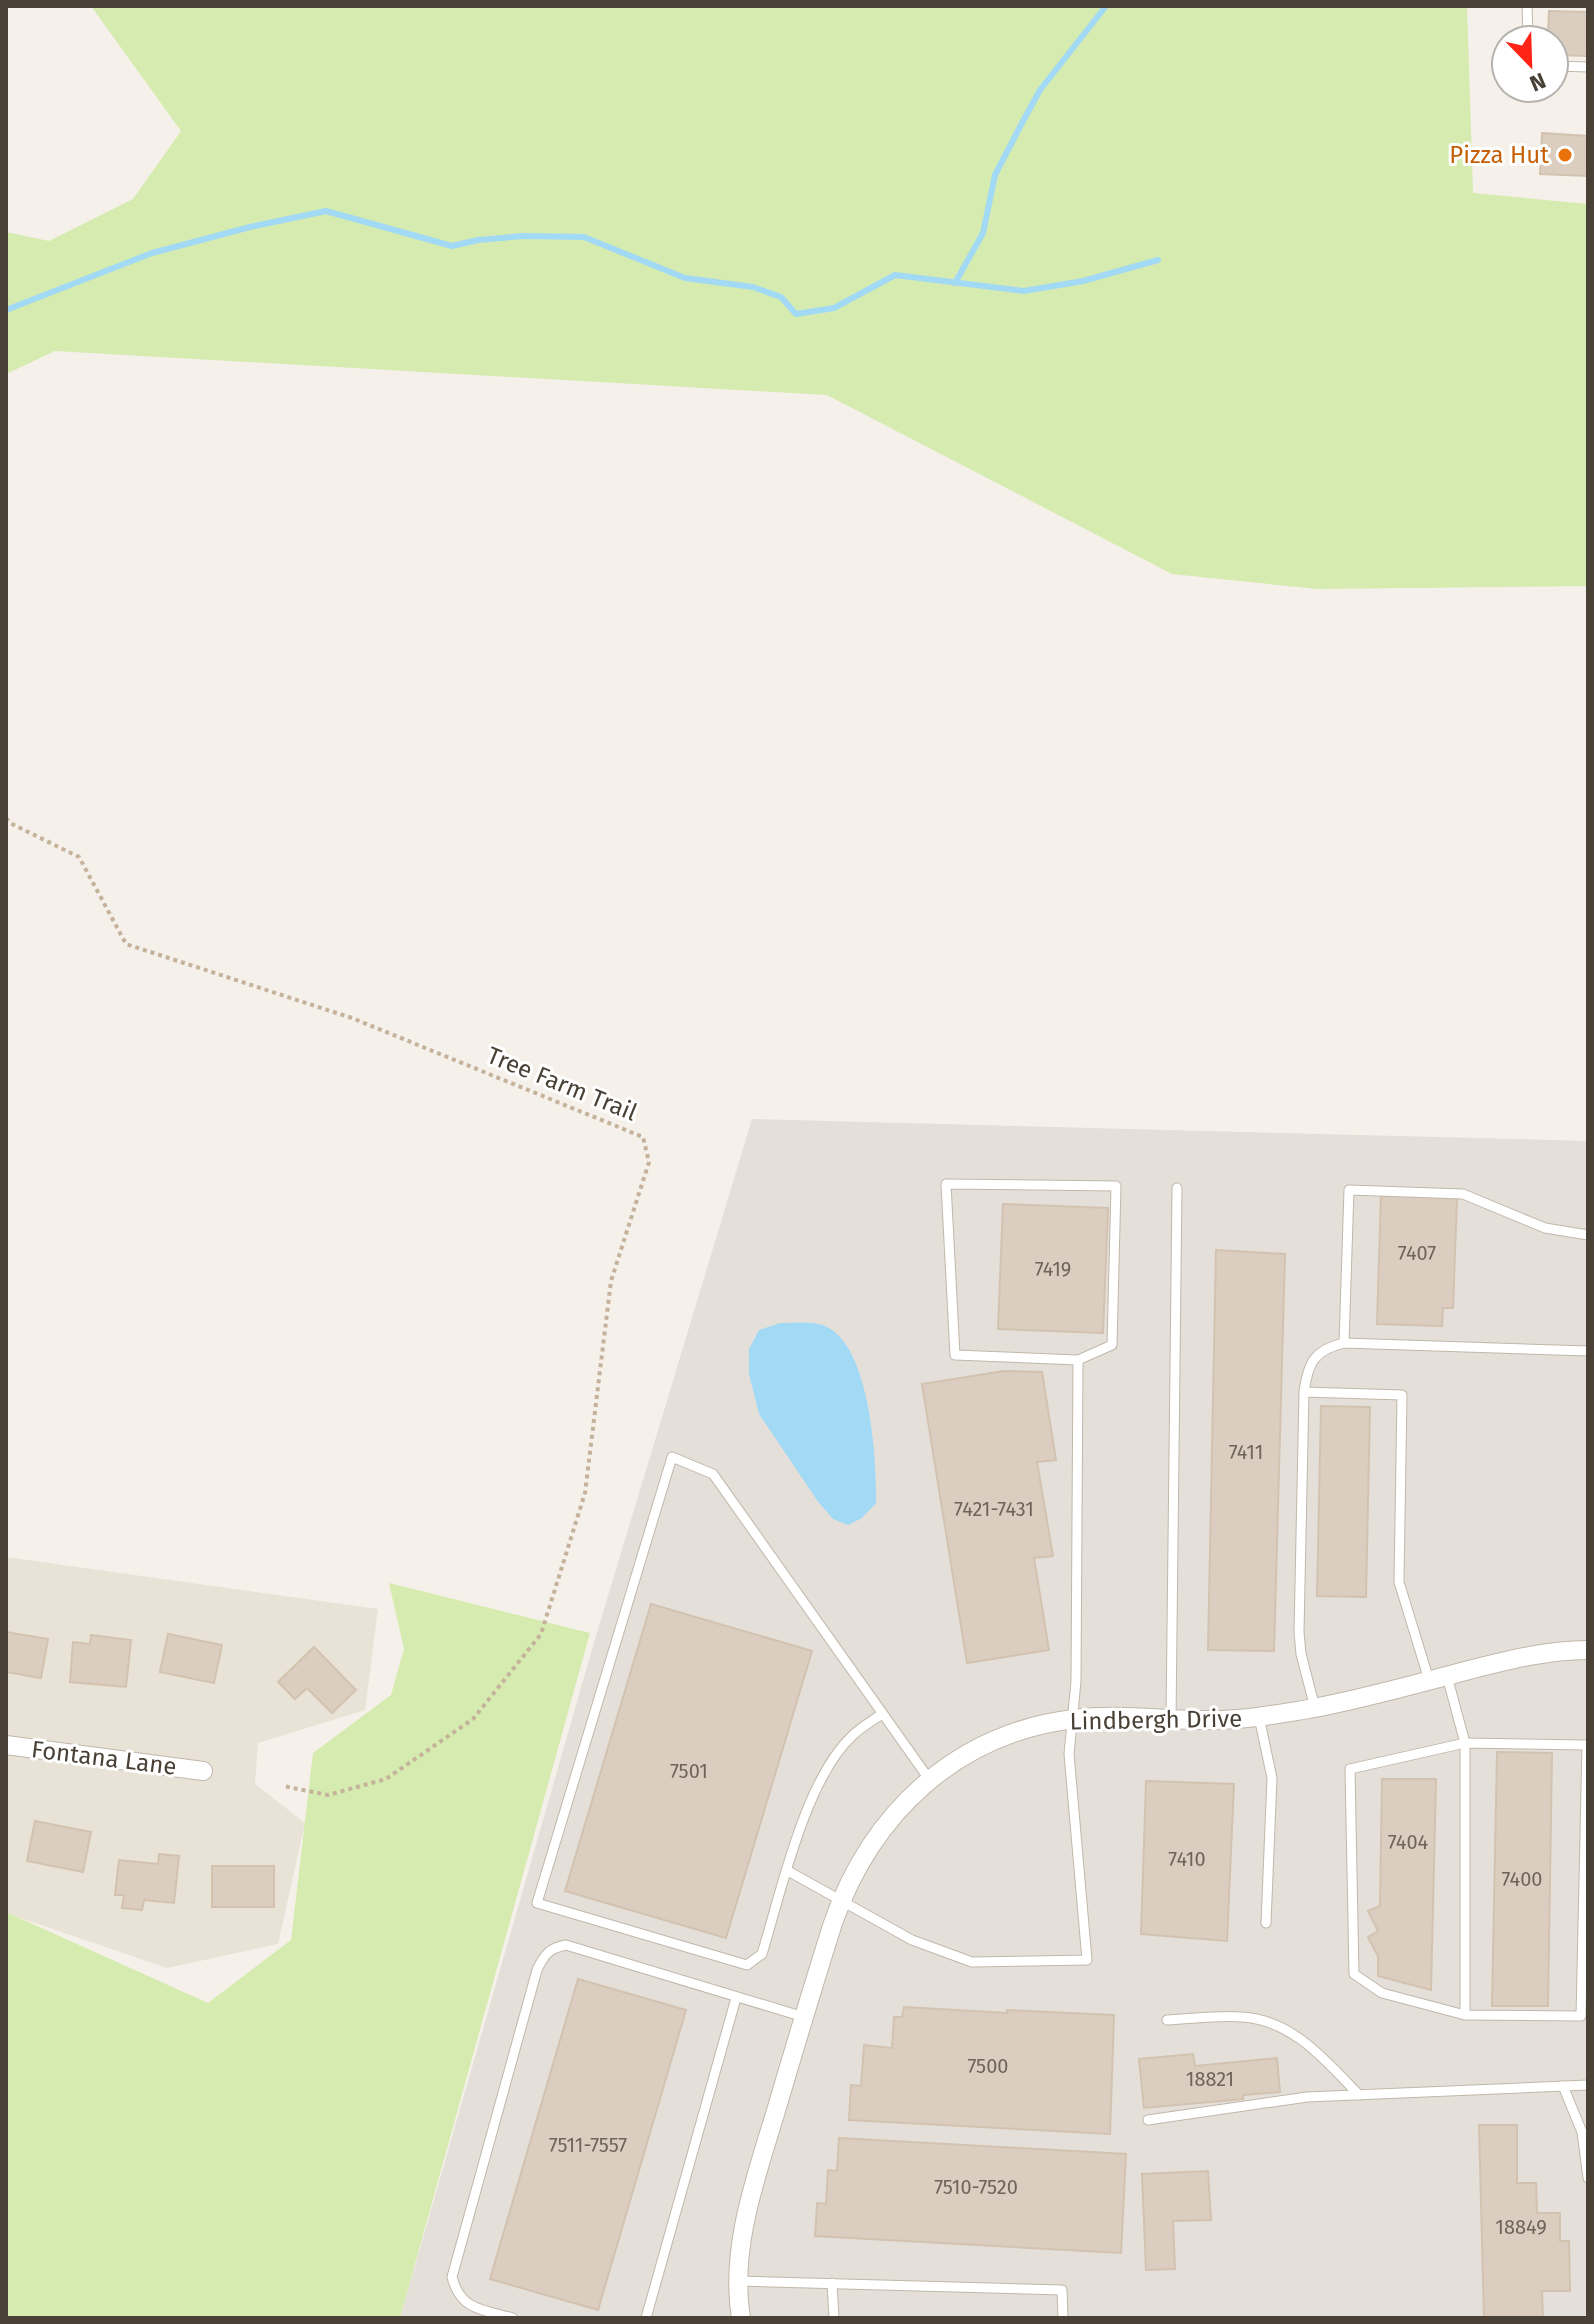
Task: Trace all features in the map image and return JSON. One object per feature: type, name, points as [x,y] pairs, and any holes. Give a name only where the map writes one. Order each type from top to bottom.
[{"type":"street","name":"Lindbergh Drive","points":[[741,2318],[739,2281],[749,2200],[841,1900],[866,1850],[902,1803],[929,1779],[963,1756],[996,1740],[1072,1719],[1214,1720],[1259,1717],[1315,1708],[1507,1660],[1568,1650],[1588,1650]]},
{"type":"street","name":"Fontana Lane","points":[[6,1745],[203,1771]]},
{"type":"lane","points":[[946,1184],[1116,1186],[1112,1345],[1078,1360],[955,1355],[946,1184]]},
{"type":"lane","points":[[1171,1719],[1177,1188]]},
{"type":"lane","points":[[1344,1343],[1349,1190],[1463,1194],[1545,1228],[1588,1235]]},
{"type":"lane","points":[[1315,1708],[1301,1654],[1299,1632],[1304,1392],[1306,1373],[1313,1359],[1326,1347],[1344,1343],[1588,1351]]},
{"type":"lane","points":[[788,1871],[912,1940],[972,1962],[1087,1960],[1069,1754],[1076,1681],[1078,1360]]},
{"type":"lane","points":[[1304,1392],[1402,1395],[1399,1582],[1465,1743],[1465,2015]]},
{"type":"lane","points":[[882,1714],[852,1735],[823,1776],[809,1804],[762,1954],[747,1965],[537,1903],[672,1457],[713,1474],[929,1779]]},
{"type":"lane","points":[[1259,1717],[1272,1778],[1266,1923]]},
{"type":"lane","points":[[1465,1743],[1587,1745],[1581,2016],[1465,2015],[1382,1993],[1354,1974],[1350,1769],[1465,1743]]},
{"type":"lane","points":[[513,2318],[465,2303],[456,2292],[452,2277],[543,1956],[553,1948],[566,1945],[804,2017]]},
{"type":"lane","points":[[646,2318],[736,1998]]},
{"type":"lane","points":[[1167,2020],[1244,2017],[1281,2027],[1311,2045],[1359,2095]]},
{"type":"lane","points":[[1148,2120],[1307,2097],[1588,2085]]},
{"type":"lane","points":[[1563,2086],[1582,2132],[1588,2178]]},
{"type":"lane","points":[[739,2281],[1062,2290],[1063,2318]]},
{"type":"lane","points":[[832,2283],[834,2318]]},
{"type":"path","name":"Tree Farm Trail","points":[[6,818],[10,823],[79,857],[126,944],[352,1018],[643,1137],[649,1162],[611,1281],[585,1493],[541,1634],[473,1719],[386,1779],[328,1795],[283,1786]]},
{"type":"shaded area","points":[[752,1119],[1588,1141],[1588,2318],[400,2318],[595,1639]]},
{"type":"shaded area","points":[[6,1557],[378,1609],[365,1710],[258,1743],[255,1784],[305,1823],[278,1944],[167,1968],[6,1913]]},
{"type":"green space","points":[[91,6],[1467,6],[1473,193],[1588,204],[1588,586],[1317,589],[1172,574],[827,395],[55,351],[6,374],[6,232],[49,241],[133,199],[181,131]]},
{"type":"green space","points":[[389,1583],[590,1633],[400,2318],[6,2318],[6,1912],[208,2003],[291,1940],[313,1753],[391,1695],[404,1649]]},
{"type":"water","points":[[780,1323],[812,1323],[829,1328],[843,1340],[862,1382],[872,1434],[876,1503],[862,1518],[848,1525],[833,1519],[819,1503],[759,1414],[749,1374],[749,1349],[759,1330]]},
{"type":"building","points":[[1549,11],[1588,12],[1588,56],[1570,55],[1570,24],[1548,24]]},
{"type":"building","name":"Pizza Hut","points":[[1542,133],[1588,136],[1588,176],[1540,174]]},
{"type":"building","points":[[1381,1195],[1457,1198],[1453,1308],[1443,1308],[1442,1326],[1377,1324]]},
{"type":"building","points":[[1003,1204],[1108,1208],[1103,1333],[998,1329]]},
{"type":"building","points":[[1216,1250],[1285,1254],[1274,1651],[1208,1650]]},
{"type":"building","points":[[1004,1371],[1042,1372],[1056,1460],[1037,1462],[1053,1556],[1034,1558],[1049,1650],[967,1663],[922,1384]]},
{"type":"building","points":[[1321,1406],[1370,1407],[1366,1597],[1317,1596]]},
{"type":"building","points":[[651,1604],[812,1651],[726,1938],[565,1891]]},
{"type":"building","points":[[6,1632],[48,1639],[41,1678],[6,1672]]},
{"type":"building","points":[[168,1634],[222,1645],[214,1683],[160,1672]]},
{"type":"building","points":[[91,1635],[131,1640],[126,1687],[70,1682],[73,1642],[90,1644]]},
{"type":"building","points":[[314,1647],[356,1690],[332,1713],[307,1688],[295,1699],[278,1682]]},
{"type":"building","points":[[1497,1752],[1552,1753],[1548,2006],[1492,2006]]},
{"type":"building","points":[[1382,1779],[1436,1779],[1431,1990],[1378,1976],[1378,1956],[1368,1937],[1378,1931],[1368,1911],[1380,1906]]},
{"type":"building","points":[[1146,1781],[1234,1784],[1227,1941],[1141,1934]]},
{"type":"building","points":[[35,1821],[91,1832],[83,1872],[27,1861]]},
{"type":"building","points":[[159,1854],[179,1856],[174,1903],[144,1900],[142,1910],[122,1908],[124,1895],[115,1895],[119,1860],[158,1864]]},
{"type":"building","points":[[212,1866],[274,1866],[274,1907],[212,1907]]},
{"type":"building","points":[[578,1979],[686,2010],[598,2310],[490,2279]]},
{"type":"building","points":[[904,2007],[1114,2015],[1110,2134],[849,2120],[851,2085],[861,2086],[864,2045],[892,2048],[894,2017],[902,2017]]},
{"type":"building","points":[[1193,2054],[1195,2066],[1277,2058],[1280,2092],[1243,2095],[1243,2099],[1144,2108],[1139,2059]]},
{"type":"building","points":[[1479,2125],[1517,2125],[1517,2183],[1536,2183],[1537,2213],[1560,2213],[1560,2241],[1569,2241],[1570,2291],[1542,2291],[1543,2318],[1484,2318]]},
{"type":"building","points":[[839,2138],[1126,2154],[1121,2253],[815,2236],[817,2203],[826,2204],[828,2170],[837,2171]]},
{"type":"building","points":[[1208,2171],[1211,2220],[1173,2221],[1175,2269],[1146,2270],[1142,2174]]},
{"type":"waterway","points":[[955,283],[983,233],[995,175],[1022,123],[1040,90],[1106,6]]},
{"type":"waterway","points":[[6,310],[152,253],[326,211],[452,246],[523,236],[584,237],[685,278],[753,287],[781,297],[796,314],[834,308],[895,275],[1024,291],[1083,281],[1158,260]]},
{"type":"place","name":"Pizza Hut","points":[[1565,155]]}]
